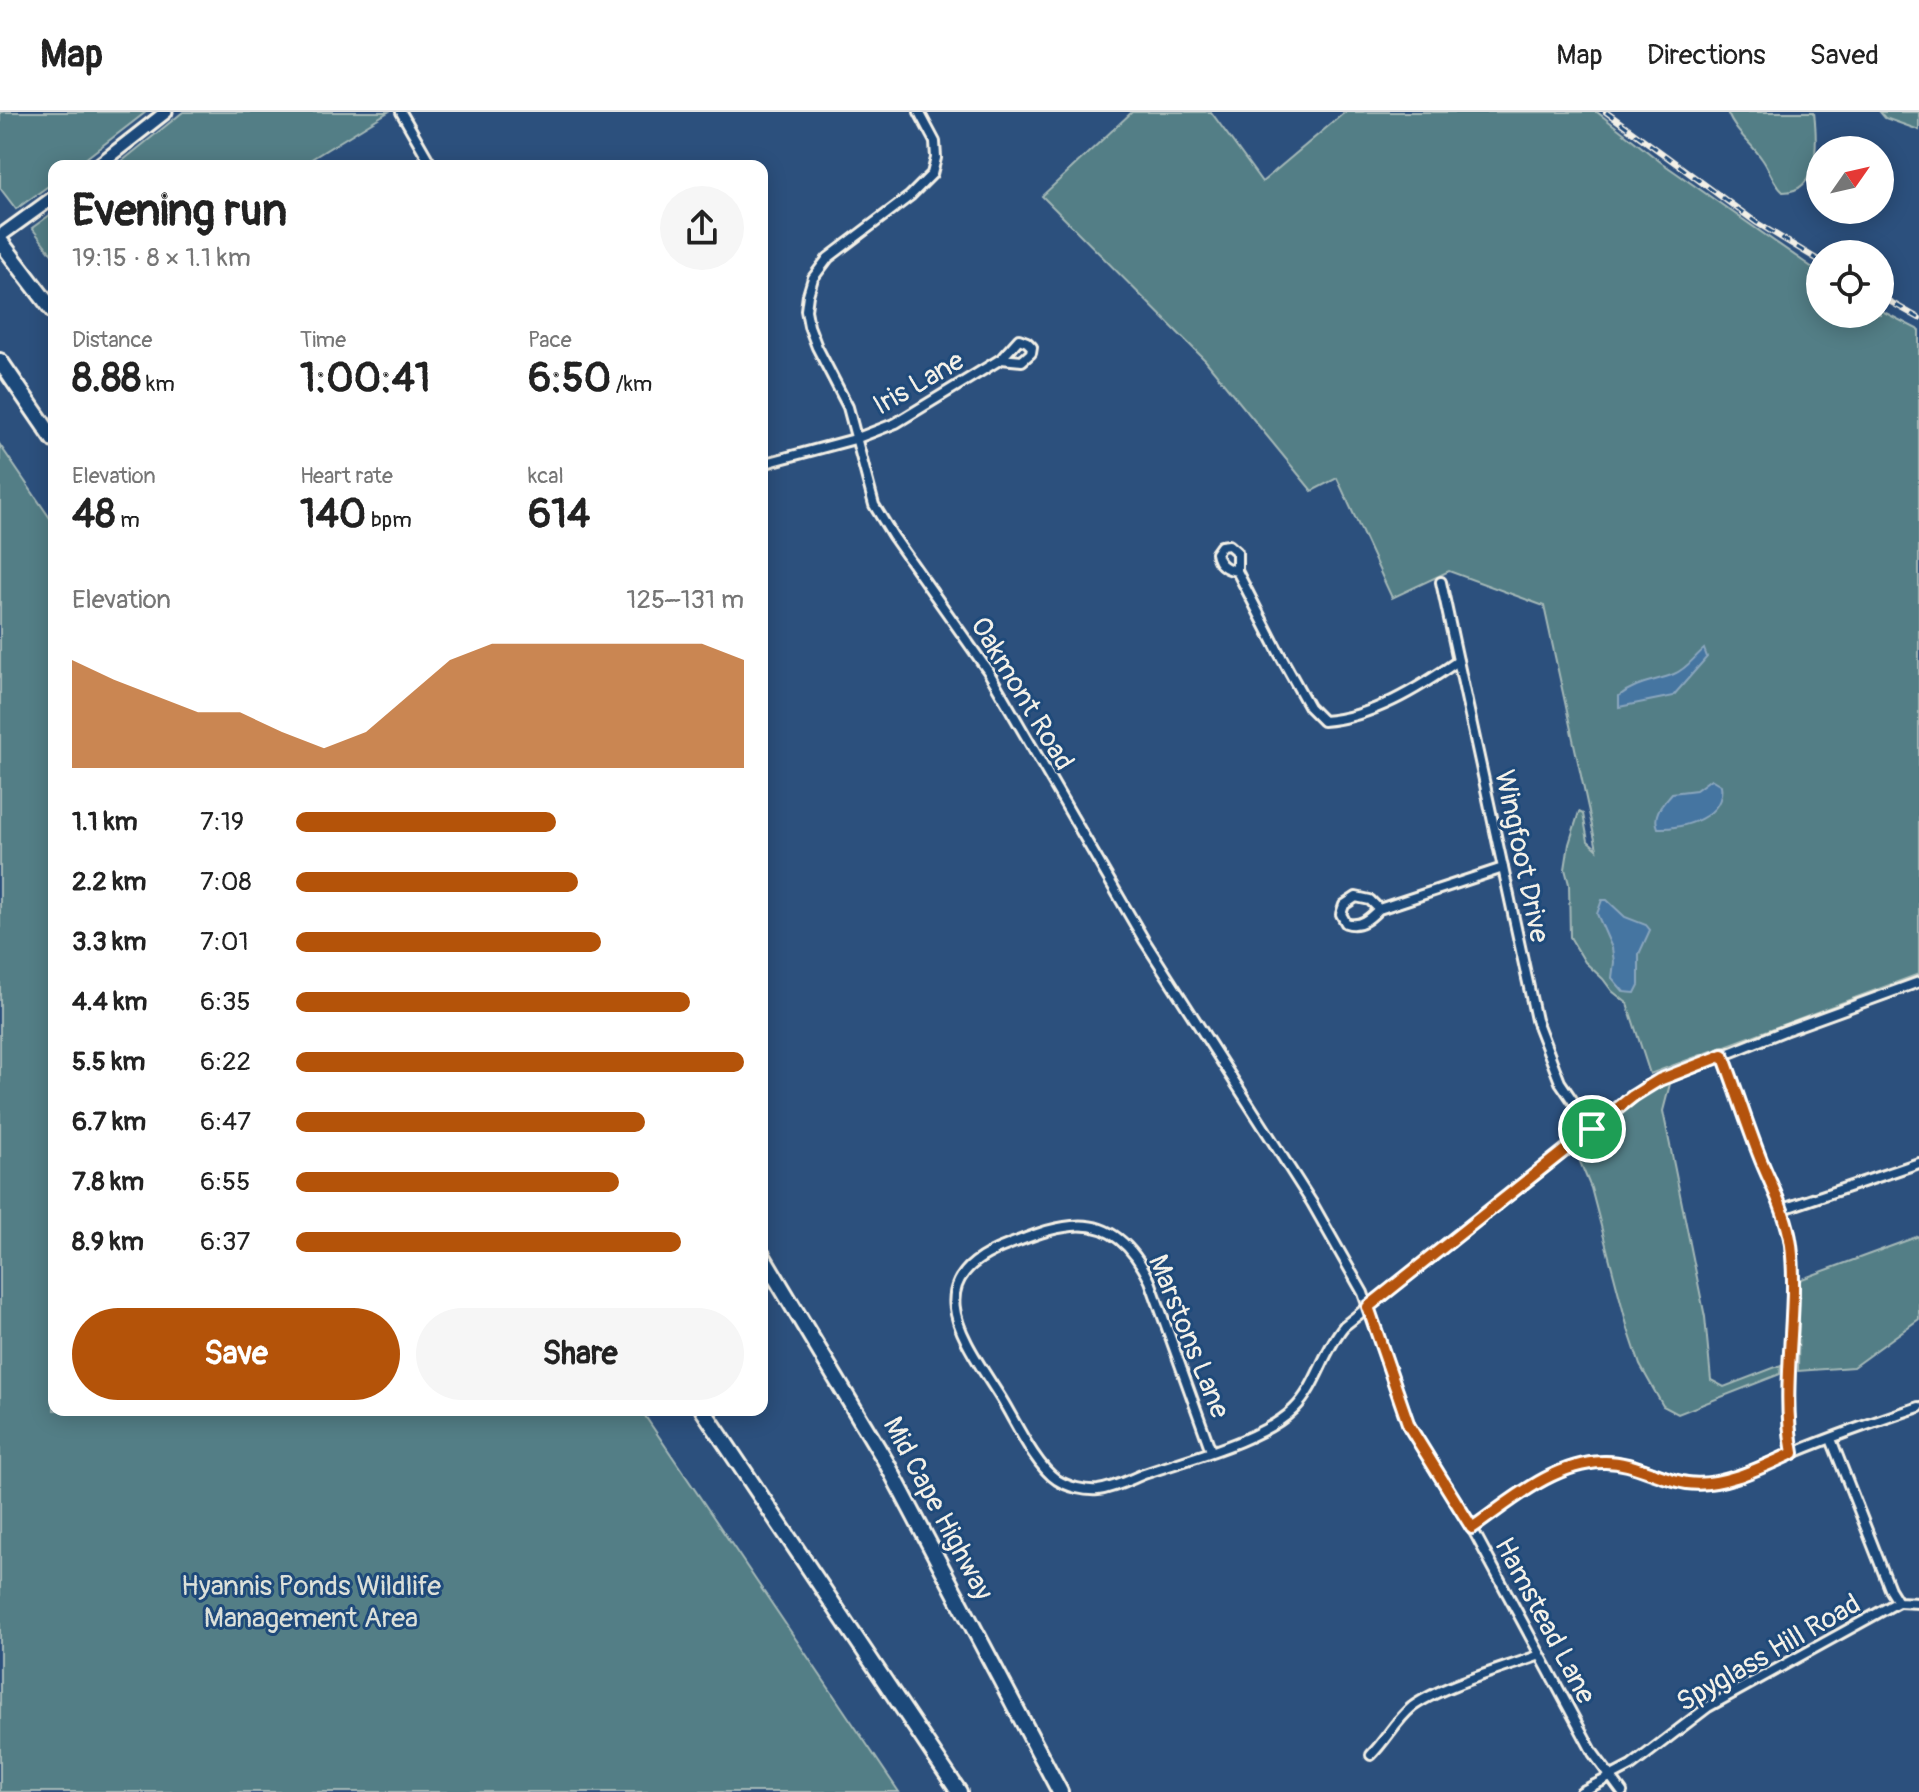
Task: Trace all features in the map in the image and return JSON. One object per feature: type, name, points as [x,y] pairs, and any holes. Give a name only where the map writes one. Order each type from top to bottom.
[{"type":"highway","points":[[0,239],[48,304]]},
{"type":"highway","points":[[0,361],[48,431]]},
{"type":"highway","name":"Mid Cape Highway","points":[[768,1265],[886,1462],[1060,1792]]},
{"type":"highway","points":[[707,1416],[959,1792]]},
{"type":"street","points":[[105,160],[166,112]]},
{"type":"street","points":[[401,112],[429,160]]},
{"type":"street","name":"Oakmont Road","points":[[919,112],[935,142],[936,158],[932,174],[910,196],[828,258],[813,278],[806,310],[817,347],[848,407],[870,495],[882,520],[988,671],[1151,951],[1283,1154],[1351,1270],[1368,1307]]},
{"type":"street","points":[[0,239],[48,202]]},
{"type":"street","name":"Iris Lane","points":[[768,462],[855,439],[896,423],[1001,359]]},
{"type":"street","points":[[1237,571],[1292,679],[1309,707],[1323,721],[1341,720],[1371,709],[1398,697],[1458,661]]},
{"type":"street","name":"Wingfoot Drive","points":[[1441,582],[1540,1033],[1560,1082],[1592,1129]]},
{"type":"street","points":[[1379,909],[1370,900],[1356,897],[1341,909],[1343,920],[1356,925],[1379,909],[1503,868]]},
{"type":"street","name":"Marstons Lane","points":[[1211,1451],[1150,1281],[1137,1256],[1118,1238],[1098,1228],[1063,1227],[981,1255],[969,1265],[957,1286],[955,1301],[956,1318],[962,1333],[1028,1443],[1057,1480],[1088,1490],[1102,1489],[1211,1451],[1263,1431],[1296,1408],[1308,1391],[1334,1337],[1647,1086],[1919,982]]},
{"type":"street","points":[[1723,1055],[1783,1209],[1791,1242],[1789,1420],[1793,1453]]},
{"type":"street","points":[[1783,1209],[1919,1163]]},
{"type":"street","name":"Hamstead Lane","points":[[1368,1307],[1409,1426],[1472,1528],[1593,1753],[1622,1792]]},
{"type":"street","points":[[1472,1528],[1556,1473],[1587,1464],[1629,1464],[1670,1479],[1702,1484],[1740,1475],[1919,1407]]},
{"type":"street","points":[[1831,1439],[1890,1589],[1898,1602],[1919,1603]]},
{"type":"street","name":"Spyglass Hill Road","points":[[1581,1792],[1631,1766],[1708,1707],[1898,1602]]},
{"type":"street","points":[[1371,1755],[1386,1741],[1405,1714],[1424,1700],[1540,1655]]},
{"type":"green space","points":[[0,112],[146,112],[84,160],[48,160],[48,186],[16,209],[0,188]]},
{"type":"green space","points":[[183,112],[388,112],[310,160],[123,160]]},
{"type":"green space","points":[[1132,112],[1211,112],[1262,182],[1345,112],[1597,112],[1662,163],[1806,263],[1806,328],[1894,328],[1894,317],[1919,330],[1919,974],[1650,1074],[1627,1003],[1585,962],[1570,937],[1569,884],[1565,869],[1579,812],[1583,814],[1588,841],[1597,849],[1544,606],[1449,571],[1392,598],[1337,478],[1312,491],[1205,360],[1042,196]]},
{"type":"green space","points":[[1727,112],[1814,112],[1816,136],[1806,136],[1804,183],[1795,190],[1783,192],[1762,159]]},
{"type":"green space","points":[[1880,112],[1919,112],[1919,130],[1885,118]]},
{"type":"green space","points":[[48,216],[48,249],[32,228]]},
{"type":"green space","name":"Hyannis Ponds Wildlife Management Area","points":[[0,445],[48,515],[48,1416],[645,1416],[899,1792],[0,1792]]},
{"type":"green space","points":[[1671,1080],[1663,1111],[1705,1317],[1711,1380],[1724,1387],[1781,1365],[1780,1374],[1678,1414],[1663,1406],[1640,1365],[1591,1188],[1576,1152],[1635,1103]]},
{"type":"green space","points":[[1919,1236],[1919,1319],[1853,1367],[1798,1371],[1799,1280]]},
{"type":"water","points":[[1704,649],[1707,657],[1673,696],[1619,707],[1619,696],[1625,691],[1679,672]]},
{"type":"water","points":[[1711,779],[1721,785],[1721,796],[1710,813],[1690,823],[1658,828],[1657,813],[1672,793],[1696,790]]},
{"type":"water","points":[[1602,900],[1607,900],[1625,917],[1646,925],[1650,930],[1639,954],[1639,985],[1635,993],[1624,992],[1612,978],[1612,948],[1597,914]]},
{"type":"railway","points":[[1606,112],[1757,223],[1806,253]]},
{"type":"railway","points":[[1894,304],[1919,318]]},
{"type":"route","points":[[1723,1055],[1783,1209],[1791,1242],[1794,1302],[1789,1420],[1793,1453],[1740,1475],[1702,1484],[1670,1479],[1615,1462],[1575,1466],[1540,1482],[1472,1528],[1409,1426],[1368,1307],[1592,1129],[1647,1086],[1723,1055]]}]
